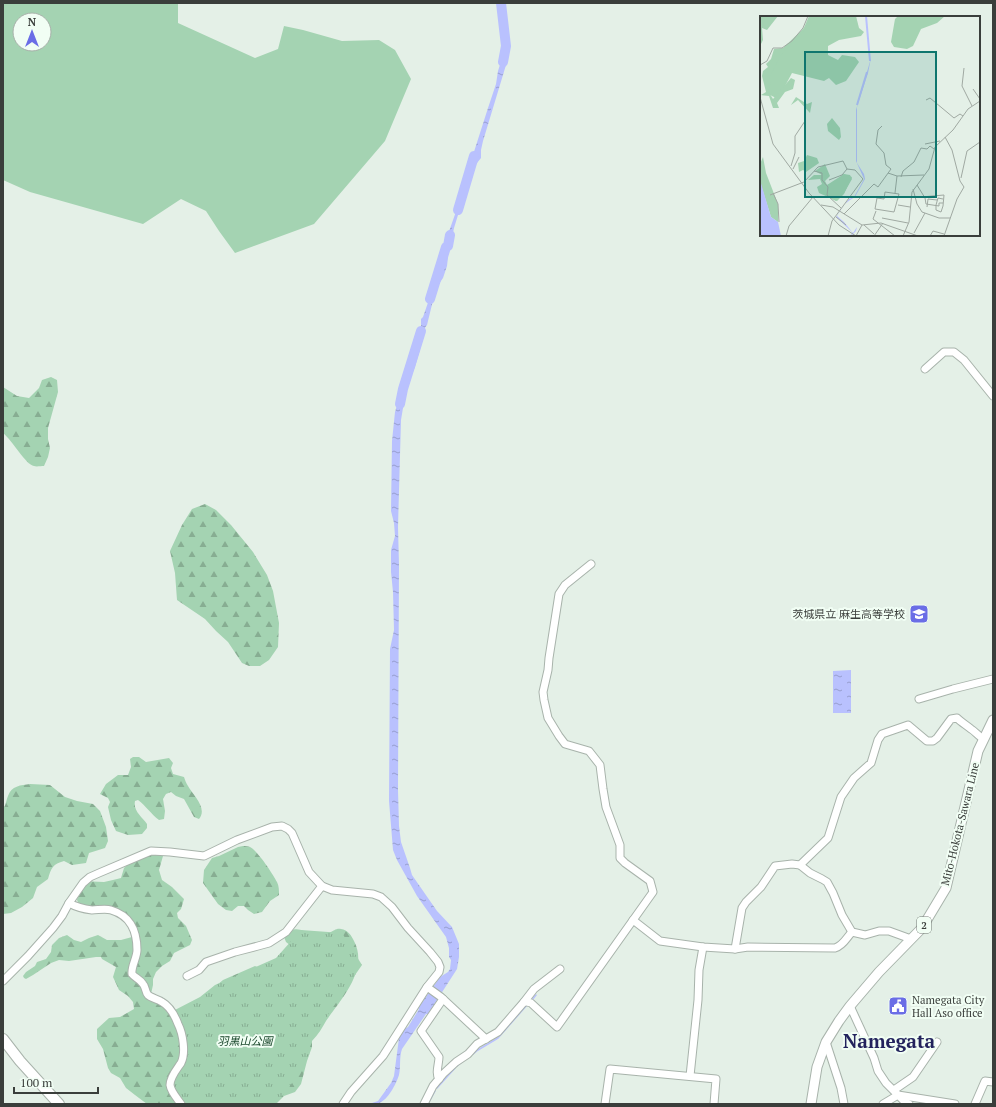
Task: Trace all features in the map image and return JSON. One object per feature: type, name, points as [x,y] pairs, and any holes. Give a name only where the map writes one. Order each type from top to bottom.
[{"type":"highway","points":[[3,1039],[20,1061],[59,1104]]},
{"type":"main road","name":"Mito-Hokota-Sawara Line","points":[[811,1104],[817,1067],[826,1042],[839,1021],[879,972],[922,928],[946,888],[978,752],[993,720]]},
{"type":"street","points":[[925,369],[944,352],[954,352],[964,360],[993,396]]},
{"type":"street","points":[[524,1002],[531,1003],[557,1027],[653,892],[650,881],[620,858],[620,845],[606,807],[600,765],[589,752],[565,744],[548,718],[543,692],[548,670],[559,594],[565,585],[591,564]]},
{"type":"street","points":[[919,699],[993,679]]},
{"type":"street","points":[[800,865],[828,838],[840,797],[854,778],[871,763],[878,740],[882,734],[908,725],[928,741],[933,741],[951,719],[957,718],[984,739]]},
{"type":"street","points":[[3,981],[53,928],[83,883],[90,877],[151,851],[204,856],[237,840],[264,830],[279,826],[285,827],[290,831],[309,872],[322,886],[342,892],[377,895],[384,899],[430,952],[439,965],[439,972],[383,1056],[351,1092],[343,1104]]},
{"type":"street","points":[[735,949],[742,908],[746,902],[761,887],[775,866],[792,864],[800,865],[810,873],[827,882],[834,893],[842,915],[852,932],[865,935],[879,931],[889,931],[911,939]]},
{"type":"street","points":[[187,976],[199,970],[206,962],[235,952],[269,943],[286,932],[322,886]]},
{"type":"street","points":[[69,903],[76,907],[87,909],[110,910],[127,919],[132,925],[135,933],[137,951],[132,974],[142,982],[149,996],[160,1000],[167,1006],[178,1023],[180,1029],[184,1046],[184,1057],[170,1084],[172,1091],[181,1104]]},
{"type":"street","points":[[633,920],[660,942],[735,949],[748,947],[835,948],[840,946],[852,932]]},
{"type":"street","points":[[690,1076],[698,1000],[699,970],[703,947]]},
{"type":"street","points":[[424,1104],[433,1086],[456,1062],[468,1054],[477,1044],[498,1032],[534,990],[560,969]]},
{"type":"street","points":[[428,988],[442,998],[486,1039]]},
{"type":"street","points":[[439,1079],[437,1074],[439,1057],[421,1031],[442,998]]},
{"type":"street","points":[[850,1006],[874,1058],[878,1071],[886,1083],[909,1104]]},
{"type":"street","points":[[826,1042],[844,1104]]},
{"type":"street","points":[[883,1104],[913,1077],[937,1042]]},
{"type":"street","points":[[605,1104],[610,1069],[716,1079],[714,1104]]},
{"type":"street","points":[[975,1104],[985,1081],[993,1082]]},
{"type":"street","points":[[896,1093],[955,1104]]},
{"type":"green space","points":[[3,3],[178,3],[178,23],[255,58],[278,49],[284,26],[342,41],[379,40],[395,50],[411,79],[385,141],[314,224],[235,253],[206,211],[181,199],[143,224],[30,192],[3,180]]},
{"type":"green space","points":[[51,377],[57,380],[58,392],[48,428],[50,448],[44,466],[35,466],[31,465],[23,457],[3,433],[3,387],[17,396],[29,398],[39,388],[42,380]]},
{"type":"green space","points":[[205,504],[216,510],[231,525],[253,552],[267,575],[273,591],[279,623],[278,647],[269,660],[260,666],[249,666],[242,663],[228,642],[205,619],[177,600],[175,573],[170,551],[182,525],[192,509]]},
{"type":"green space","points":[[133,757],[139,757],[146,762],[169,758],[173,763],[171,768],[173,774],[184,777],[187,785],[201,806],[202,810],[199,819],[194,817],[184,799],[171,792],[166,794],[163,799],[165,811],[164,819],[159,820],[138,800],[135,801],[135,808],[147,824],[147,828],[142,834],[128,835],[116,831],[111,820],[108,807],[110,802],[108,798],[100,794],[106,784],[118,775],[128,775],[131,767],[130,759]]},
{"type":"green space","points":[[30,784],[50,785],[65,797],[93,804],[100,811],[106,827],[108,841],[105,848],[89,853],[86,863],[72,865],[64,861],[55,865],[51,869],[48,879],[37,887],[33,898],[22,907],[11,913],[3,914],[3,809],[11,790]]},
{"type":"green space","points":[[243,846],[250,847],[257,853],[265,863],[279,887],[279,895],[270,901],[262,912],[254,914],[244,906],[238,906],[232,911],[226,910],[218,904],[203,883],[204,870],[212,858]]},
{"type":"green space","points":[[161,852],[163,856],[159,870],[162,880],[172,887],[184,899],[181,909],[177,913],[178,918],[186,926],[192,940],[190,945],[174,953],[170,961],[156,972],[153,979],[151,994],[178,1018],[223,980],[255,966],[266,971],[291,946],[286,942],[284,937],[292,930],[298,929],[314,933],[329,933],[336,929],[341,929],[346,930],[354,941],[358,952],[358,963],[356,973],[351,984],[312,1041],[312,1047],[301,1084],[295,1092],[284,1096],[276,1104],[147,1104],[126,1088],[120,1078],[111,1073],[108,1068],[103,1049],[97,1039],[97,1029],[109,1018],[120,1017],[134,1009],[133,1002],[128,996],[119,990],[113,977],[116,967],[101,957],[69,961],[59,960],[51,963],[26,979],[23,976],[35,966],[37,962],[46,959],[51,952],[52,945],[59,938],[67,935],[74,940],[81,942],[98,935],[107,940],[121,940],[132,937],[136,927],[127,915],[114,910],[79,904],[77,900],[78,895],[87,882],[104,882],[121,878],[124,868],[128,864],[149,853]]},
{"type":"green space","name":"羽黒山公園","points":[[301,930],[342,933],[362,965],[311,1040],[309,1055],[288,1089],[275,1104],[183,1104],[176,1092],[173,1081],[183,1048],[173,1011],[200,997],[215,985],[276,958]]},
{"type":"water","points":[[505,49],[506,57],[504,62],[506,65],[483,141],[481,158],[473,168],[469,186],[462,202],[454,228],[448,252],[447,266],[443,278],[436,288],[415,367],[406,390],[401,420],[398,527],[399,826],[401,842],[412,875],[437,911],[452,927],[459,944],[459,957],[457,969],[428,1014],[426,1014],[402,1049],[399,1075],[396,1083],[386,1099],[378,1103],[369,1104],[378,1101],[391,1083],[394,1076],[399,1036],[404,1029],[408,1027],[419,1009],[418,1008],[440,977],[450,969],[451,960],[449,957],[449,948],[446,937],[417,896],[393,850],[389,801],[390,649],[394,630],[391,550],[395,536],[391,511],[392,441],[395,412],[400,395],[405,387],[416,357],[417,338],[421,327],[421,319],[433,288],[443,272],[446,240],[459,203],[469,181],[472,158],[496,84],[498,71]]},
{"type":"water","points":[[851,670],[851,713],[833,713],[833,671]]},
{"type":"waterway","points":[[501,3],[506,46],[503,62]]},
{"type":"waterway","points":[[458,210],[474,156]]},
{"type":"waterway","points":[[430,299],[446,247],[448,246],[450,235]]},
{"type":"waterway","points":[[400,404],[403,389],[421,331]]},
{"type":"waterway","points":[[532,1000],[536,995]]},
{"type":"waterway","points":[[473,1054],[498,1038],[527,1005]]},
{"type":"waterway","points":[[457,1066],[463,1061]]},
{"type":"waterway","points":[[437,1088],[455,1068]]},
{"type":"waterway","points":[[430,1100],[435,1091]]},
{"type":"place","name":"茨城県立 麻生高等学校","points":[[919,614]]},
{"type":"place","name":"Namegata City Hall Aso office","points":[[898,1006]]},
{"type":"district","name":"Namegata","points":[[889,1040]]}]
